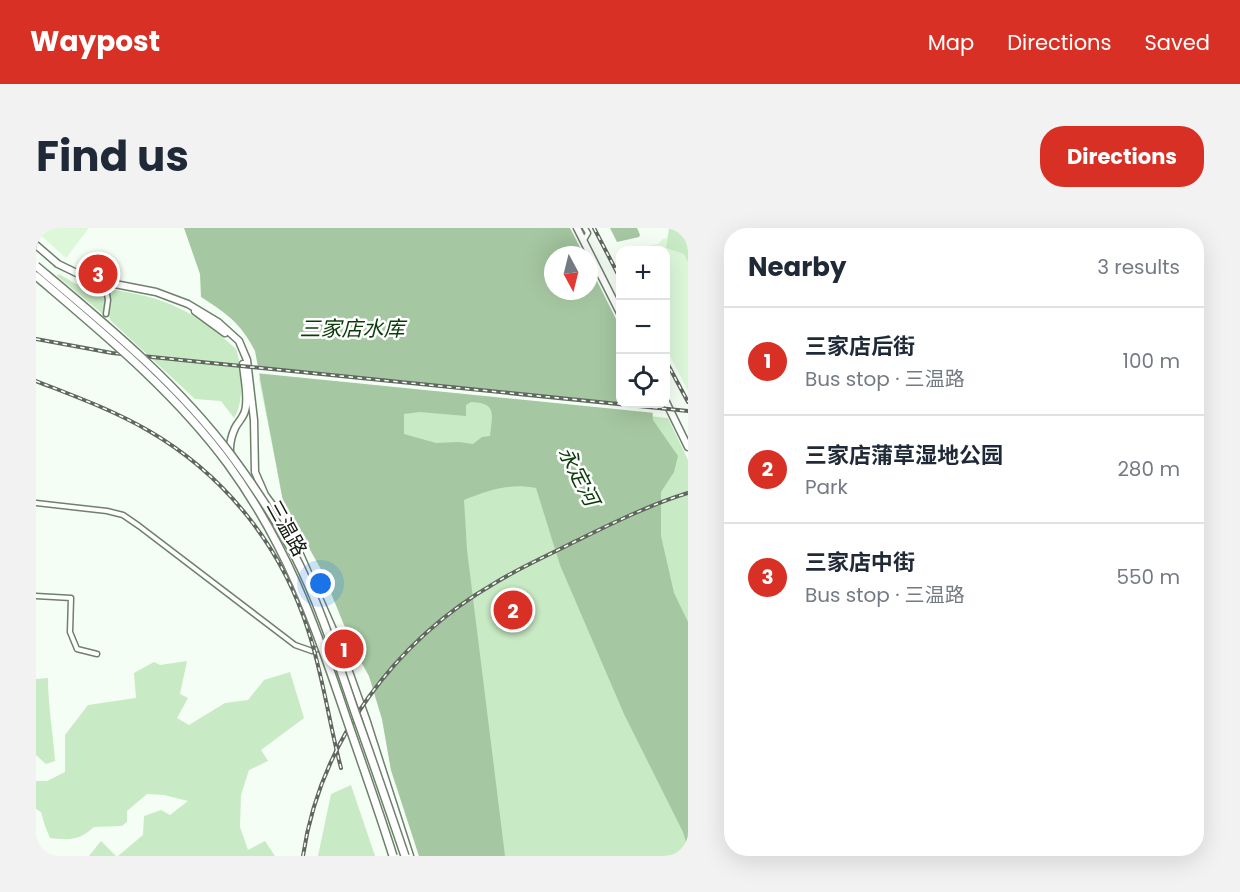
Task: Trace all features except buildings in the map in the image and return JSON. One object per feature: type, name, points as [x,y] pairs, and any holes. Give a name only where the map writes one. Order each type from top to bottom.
[{"type":"highway","points":[[36,266],[130,346],[167,382],[231,454],[272,516],[294,553],[324,622],[405,856]]},
{"type":"highway","points":[[36,276],[161,387],[201,431],[243,486]]},
{"type":"highway","points":[[301,590],[386,835]]},
{"type":"main road","points":[[577,228],[616,304]]},
{"type":"main road","name":"三温路","points":[[36,245],[58,264],[73,273],[105,283],[156,292],[188,304],[230,331],[244,350],[254,420],[255,472],[265,495],[279,514],[299,552],[338,642],[366,719],[410,856]]},
{"type":"main road","name":"三温路","points":[[188,304],[227,334],[241,351],[246,401],[244,414],[230,442],[230,459],[235,472],[286,557],[301,590],[324,647],[393,856]]},
{"type":"main road","points":[[669,408],[688,447]]},
{"type":"street","points":[[584,241],[588,233],[585,228]]},
{"type":"street","points":[[105,283],[108,300],[106,314]]},
{"type":"street","points":[[36,503],[123,515],[294,645],[307,650],[338,642]]},
{"type":"street","points":[[36,596],[71,598],[70,632],[77,649],[97,654]]},
{"type":"shaded area","points":[[36,228],[89,228],[66,258],[36,231]]},
{"type":"shaded area","points":[[669,228],[688,228],[688,262],[684,254],[666,246]]},
{"type":"shaded area","points":[[664,238],[668,239],[666,246],[646,246],[658,244]]},
{"type":"shaded area","points":[[670,249],[685,254],[688,262],[688,391],[670,356]]},
{"type":"shaded area","points":[[59,274],[76,284],[103,288],[106,303],[104,315],[57,276]]},
{"type":"shaded area","points":[[109,289],[163,301],[178,307],[206,324],[236,349],[240,365],[241,394],[234,418],[221,401],[195,399],[110,320]]},
{"type":"shaded area","name":"三家店水库","points":[[259,378],[668,418],[688,460],[688,856],[419,856],[391,770],[382,719],[369,676],[354,649],[322,571],[283,501]]},
{"type":"shaded area","points":[[187,661],[180,694],[188,698],[177,718],[189,725],[225,703],[248,700],[264,680],[290,672],[304,718],[261,750],[268,761],[249,770],[241,795],[240,827],[248,850],[265,841],[275,856],[118,856],[143,835],[144,816],[161,810],[170,815],[188,801],[164,795],[147,794],[127,811],[127,822],[122,826],[94,827],[74,838],[50,838],[41,812],[36,809],[36,781],[47,781],[65,772],[65,735],[88,705],[136,698],[134,673],[154,662],[160,665]]},
{"type":"shaded area","points":[[48,678],[55,761],[46,764],[36,755],[36,679]]},
{"type":"shaded area","points":[[351,785],[375,856],[318,856],[331,794]]},
{"type":"shaded area","points":[[101,841],[116,856],[89,856]]},
{"type":"water","name":"三家店水库","points":[[184,228],[570,228],[579,246],[544,246],[544,300],[598,300],[598,283],[616,319],[616,408],[652,408],[653,420],[678,456],[674,472],[661,492],[661,536],[674,593],[688,622],[688,848],[683,832],[624,714],[560,565],[536,488],[517,486],[491,490],[464,500],[467,550],[505,856],[419,856],[391,770],[382,719],[369,676],[354,649],[322,571],[283,501],[255,351],[244,333],[232,320],[201,297],[200,274]],"holes":[[[471,402],[486,405],[492,416],[490,436],[482,437],[473,444],[436,443],[404,434],[404,414],[420,412],[466,416],[466,405]]]},
{"type":"water","points":[[610,228],[637,228],[640,235],[617,242]]},
{"type":"pier","points":[[254,366],[616,402],[616,408],[655,408],[655,413],[255,373]]},
{"type":"railway","points":[[594,228],[616,270]]},
{"type":"railway","points":[[36,339],[112,353],[688,411]]},
{"type":"railway","points":[[670,368],[688,402]]},
{"type":"railway","points":[[36,381],[107,410],[149,431],[202,469],[226,491],[247,516],[283,570],[297,599],[318,664],[341,768]]},
{"type":"railway","points":[[303,856],[312,814],[326,773],[345,734],[368,698],[395,664],[426,634],[459,606],[515,572],[631,515],[688,493]]},
{"type":"place","name":"三家店中街","points":[[98,274]]},
{"type":"place","name":"三家店蒲草湿地公园","points":[[513,610]]},
{"type":"place","name":"三家店后街","points":[[344,649]]},
{"type":"water label","name":"永定河","points":[[579,476]]}]
